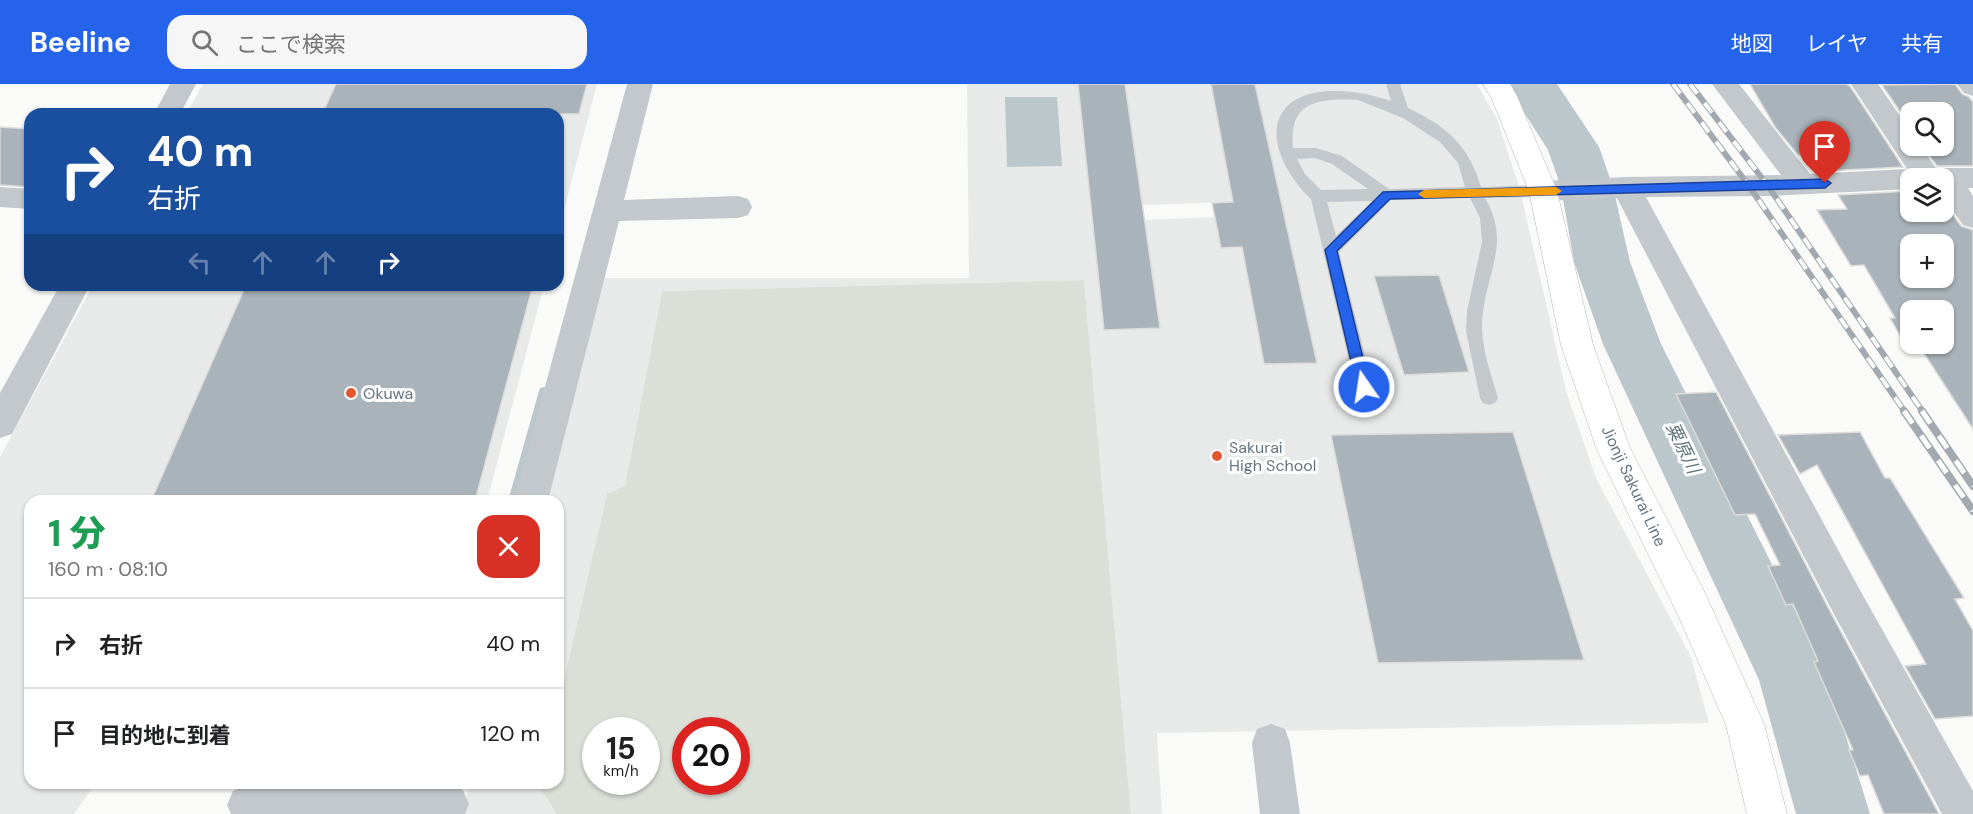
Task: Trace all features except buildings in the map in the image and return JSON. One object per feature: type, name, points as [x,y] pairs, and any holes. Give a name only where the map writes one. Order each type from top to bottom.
[{"type":"main road","name":"Jionji Sakurai Line","points":[[1496,84],[1554,191],[1577,345],[1614,450],[1692,605],[1745,724],[1767,814]]},
{"type":"street","points":[[170,108],[183,84]]},
{"type":"street","points":[[533,495],[640,84]]},
{"type":"street","points":[[1725,84],[1803,184]]},
{"type":"street","points":[[1864,84],[1929,168]]},
{"type":"street","points":[[1954,177],[1973,178]]},
{"type":"street","points":[[1554,191],[1900,180]]},
{"type":"street","points":[[1616,188],[1964,814]]},
{"type":"street","points":[[1954,196],[1973,217]]},
{"type":"street","points":[[0,197],[24,199]]},
{"type":"street","points":[[605,211],[738,207]]},
{"type":"street","points":[[0,424],[72,291]]},
{"type":"street","points":[[1270,743],[1281,814]]},
{"type":"street","points":[[247,806],[439,802]]},
{"type":"lane","points":[[1393,84],[1402,113]]},
{"type":"lane","points":[[1364,387],[1318,196],[1300,181],[1288,154],[1285,123],[1296,105],[1314,96],[1359,96],[1421,120],[1448,140],[1465,160],[1475,193],[1488,218],[1490,236],[1474,324],[1481,371],[1490,398]]},
{"type":"lane","points":[[1288,154],[1316,153],[1337,160],[1387,195]]},
{"type":"lane","points":[[1318,196],[1554,191]]},
{"type":"lane","points":[[1331,250],[1387,195]]},
{"type":"shaded area","points":[[203,84],[597,84],[564,210],[564,108],[189,108]]},
{"type":"shaded area","name":"Sakurai High School","points":[[967,84],[1078,84],[1104,329],[1144,220],[1215,217],[1221,248],[1242,247],[1265,364],[1317,363],[1255,84],[1477,84],[1497,119],[1520,190],[1566,391],[1596,478],[1691,657],[1709,723],[1157,733],[1162,814],[1131,814],[1084,280],[662,291],[625,486],[607,494],[564,679],[564,495],[545,495],[600,278],[969,278]],"holes":[[[1374,276],[1468,372],[1404,374]],[[1513,432],[1583,660],[1378,663],[1331,435]]]},
{"type":"shaded area","points":[[1125,84],[1211,84],[1233,202],[1142,205]]},
{"type":"shaded area","points":[[1005,97],[1057,97],[1062,166],[1007,167]]},
{"type":"shaded area","points":[[1084,280],[1131,814],[557,814],[540,789],[564,789],[564,679],[607,494],[625,486],[662,291]]},
{"type":"shaded area","points":[[90,291],[542,291],[489,495],[24,495],[24,789],[92,789],[74,814],[0,814],[0,457]]},
{"type":"shaded area","points":[[468,789],[540,789],[557,814],[462,814]]},
{"type":"waterway","name":"粟原川","points":[[1531,84],[1573,147],[1587,187],[1602,262],[1632,344],[1792,676],[1833,814]]},
{"type":"waterway","points":[[515,495],[544,391]]},
{"type":"railway","points":[[1673,84],[1749,186],[1905,412]]},
{"type":"railway","points":[[1690,84],[1768,186],[1923,412]]},
{"type":"railway","points":[[1904,411],[1973,511]]},
{"type":"railway","points":[[1922,411],[1973,486]]},
{"type":"slow traffic","points":[[1424,194],[1556,191]]},
{"type":"place","name":"Okuwa","points":[[351,393]]},
{"type":"place","name":"Sakurai High School","points":[[1217,456]]},
{"type":"route","points":[[1364,387],[1331,250],[1387,195],[1825,183]]}]
